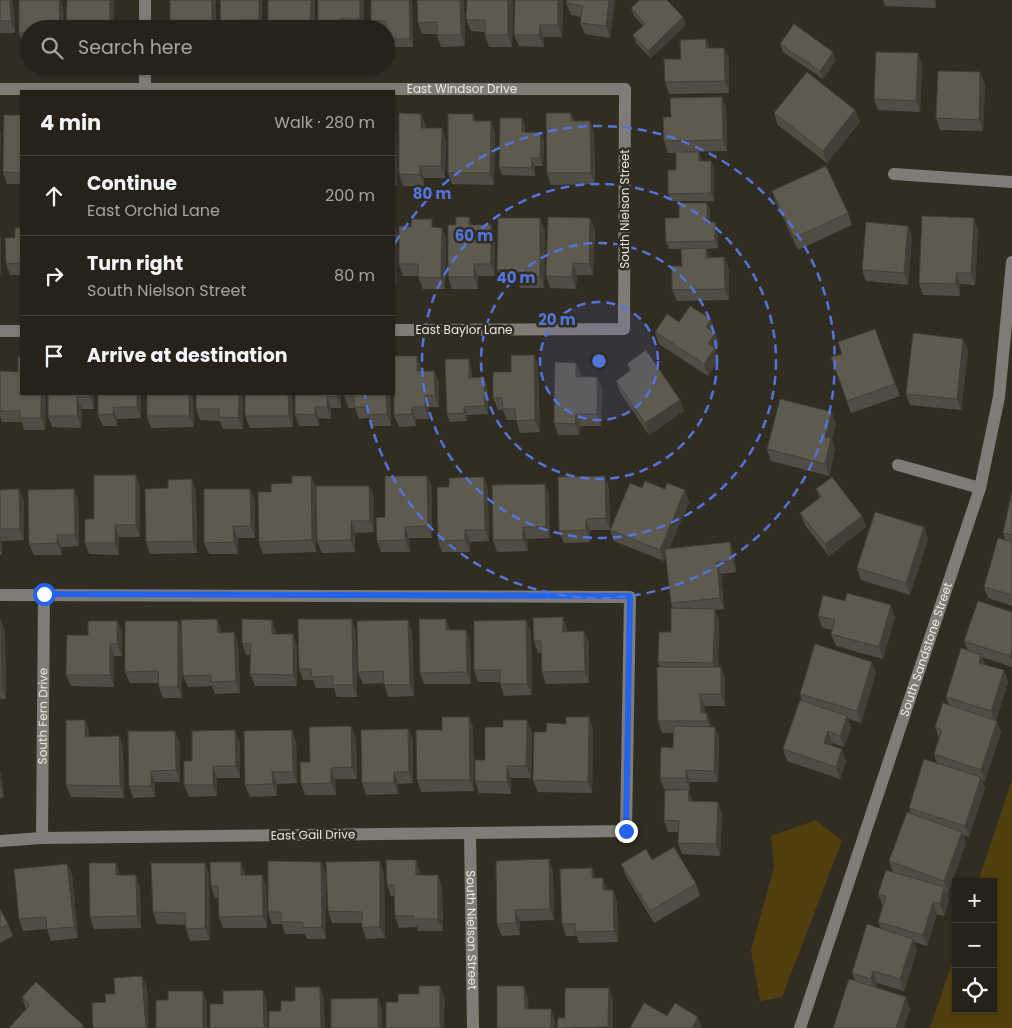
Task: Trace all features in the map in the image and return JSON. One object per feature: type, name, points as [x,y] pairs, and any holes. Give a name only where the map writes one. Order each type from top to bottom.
[{"type":"street","points":[[145,0],[145,20]]},
{"type":"street","points":[[145,75],[145,89]]},
{"type":"street","name":"East Windsor Drive","points":[[0,89],[625,89]]},
{"type":"street","name":"South Nielson Street","points":[[624,329],[625,89]]},
{"type":"street","points":[[894,174],[1012,182]]},
{"type":"street","name":"South Sandstone Street","points":[[800,1028],[980,488],[999,397],[1012,262]]},
{"type":"street","name":"East Baylor Lane","points":[[395,330],[624,329]]},
{"type":"street","points":[[0,331],[20,331]]},
{"type":"street","points":[[898,465],[980,488]]},
{"type":"street","points":[[0,595],[44,594]]},
{"type":"street","name":"East Gail Drive","points":[[0,841],[42,838],[626,831],[630,596],[44,594]]},
{"type":"street","name":"South Fern Drive","points":[[42,838],[44,594]]},
{"type":"street","name":"South Nielson Street","points":[[470,834],[473,1028]]},
{"type":"shaded area","points":[[1012,780],[1012,1028],[930,1028],[952,963],[952,1013],[997,1013],[997,878],[979,878]]},
{"type":"shaded area","points":[[816,820],[842,841],[782,997],[760,1001],[751,950],[774,867],[771,836]]},
{"type":"building","points":[[0,0],[10,0],[11,21],[0,21]]},
{"type":"building","points":[[19,0],[59,0],[60,20],[20,20],[19,33]]},
{"type":"building","points":[[67,0],[110,0],[110,20],[66,20]]},
{"type":"building","points":[[170,0],[212,0],[212,20],[170,20]]},
{"type":"building","points":[[220,0],[259,0],[259,20],[221,20]]},
{"type":"building","points":[[268,0],[311,0],[310,20],[268,20]]},
{"type":"building","points":[[318,0],[360,0],[360,19],[318,20]]},
{"type":"building","points":[[371,0],[409,0],[410,39],[395,39],[395,20],[371,20]]},
{"type":"building","points":[[417,0],[460,0],[461,35],[437,35],[437,22],[418,23]]},
{"type":"building","points":[[467,0],[508,0],[508,35],[485,35],[485,20],[466,20]]},
{"type":"building","points":[[515,0],[558,0],[558,25],[540,25],[539,35],[514,35]]},
{"type":"building","points":[[567,0],[609,0],[606,26],[580,23],[583,6],[566,3]]},
{"type":"building","points":[[640,0],[667,0],[683,17],[648,51],[633,35],[645,24],[631,8]]},
{"type":"building","points":[[794,24],[833,52],[820,71],[780,44]]},
{"type":"building","points":[[706,39],[706,48],[724,48],[725,81],[665,82],[664,59],[681,59],[680,40]]},
{"type":"building","points":[[876,52],[918,53],[916,101],[874,99]]},
{"type":"building","points":[[938,71],[980,72],[979,120],[936,118]]},
{"type":"building","points":[[807,72],[855,110],[823,151],[774,113]]},
{"type":"building","points":[[722,97],[723,140],[664,141],[663,117],[671,117],[670,98]]},
{"type":"building","points":[[399,113],[421,114],[421,128],[442,128],[441,166],[420,166],[420,175],[399,174]]},
{"type":"building","points":[[546,113],[571,113],[571,121],[590,121],[591,173],[547,173]]},
{"type":"building","points":[[448,114],[473,114],[473,121],[491,121],[490,173],[448,173]]},
{"type":"building","points":[[4,115],[20,115],[20,173],[3,172]]},
{"type":"building","points":[[500,118],[522,118],[522,132],[541,133],[540,158],[532,158],[532,168],[499,167]]},
{"type":"building","points":[[676,152],[699,152],[699,161],[711,161],[711,193],[668,194],[668,170],[676,170]]},
{"type":"building","points":[[826,166],[848,213],[794,238],[772,191]]},
{"type":"building","points":[[679,203],[707,203],[707,223],[715,222],[715,241],[666,242],[665,218],[679,218]]},
{"type":"building","points":[[922,216],[974,218],[971,273],[956,273],[956,284],[919,283]]},
{"type":"building","points":[[456,217],[469,217],[469,225],[491,225],[491,264],[474,264],[474,277],[448,277],[448,225],[456,225]]},
{"type":"building","points":[[548,217],[590,218],[589,264],[573,263],[572,277],[546,276]]},
{"type":"building","points":[[498,218],[540,218],[540,277],[516,276],[516,270],[497,270]]},
{"type":"building","points":[[412,219],[432,219],[432,227],[442,228],[441,278],[418,277],[418,264],[399,264],[399,226],[411,227]]},
{"type":"building","points":[[866,222],[908,226],[904,273],[862,270]]},
{"type":"building","points":[[15,228],[20,228],[20,263],[6,264],[5,238],[15,238]]},
{"type":"building","points":[[706,248],[706,258],[724,257],[725,289],[672,290],[672,266],[682,266],[681,249]]},
{"type":"building","points":[[690,306],[711,319],[706,327],[715,333],[708,344],[715,348],[704,364],[655,332],[667,314],[679,322]]},
{"type":"building","points":[[875,329],[895,384],[847,401],[831,357],[842,354],[838,342]]},
{"type":"building","points":[[913,333],[963,339],[957,399],[906,394]]},
{"type":"building","points":[[646,350],[680,400],[645,423],[616,381],[631,370],[627,364]]},
{"type":"building","points":[[511,355],[534,355],[535,420],[516,421],[515,409],[503,409],[502,398],[493,398],[493,372],[511,372]]},
{"type":"building","points":[[395,356],[417,356],[417,371],[434,371],[435,395],[425,395],[425,407],[412,407],[412,414],[394,415]]},
{"type":"building","points":[[18,357],[20,357],[20,395],[41,395],[41,418],[20,418],[20,411],[0,411],[0,371],[18,372]]},
{"type":"building","points":[[445,359],[469,359],[469,378],[484,377],[485,406],[464,407],[464,413],[447,414]]},
{"type":"building","points":[[555,362],[576,363],[576,377],[597,377],[597,414],[576,414],[575,424],[554,423]]},
{"type":"building","points":[[48,395],[90,395],[90,397],[77,397],[77,416],[48,416]]},
{"type":"building","points":[[98,395],[137,395],[137,407],[113,407],[113,414],[98,415]]},
{"type":"building","points":[[147,395],[189,395],[189,416],[147,416]]},
{"type":"building","points":[[196,395],[239,395],[238,418],[219,417],[219,409],[196,409]]},
{"type":"building","points":[[245,395],[288,395],[289,416],[245,416]]},
{"type":"building","points":[[295,395],[337,395],[337,397],[327,396],[327,407],[315,407],[315,415],[295,414]]},
{"type":"building","points":[[386,395],[387,414],[367,415],[367,407],[354,407],[354,396],[344,396]]},
{"type":"building","points":[[780,399],[832,412],[825,437],[831,438],[825,464],[767,449]]},
{"type":"building","points":[[94,475],[136,475],[136,525],[115,525],[115,543],[85,543],[85,519],[94,519]]},
{"type":"building","points":[[292,476],[311,476],[312,540],[259,542],[258,492],[271,492],[271,484],[292,483]]},
{"type":"building","points":[[385,476],[427,476],[428,526],[405,527],[405,540],[377,541],[376,518],[385,517]]},
{"type":"building","points":[[605,476],[606,518],[586,519],[586,530],[559,531],[558,477]]},
{"type":"building","points":[[484,477],[485,530],[465,530],[465,540],[438,541],[437,487],[449,487],[449,478]]},
{"type":"building","points":[[832,477],[862,516],[825,544],[800,513],[822,496],[816,489]]},
{"type":"building","points":[[192,479],[193,541],[146,542],[145,489],[168,488],[168,480]]},
{"type":"building","points":[[645,481],[665,489],[667,483],[685,490],[660,550],[610,530],[630,483],[642,488]]},
{"type":"building","points":[[545,484],[546,527],[523,527],[523,540],[493,540],[492,485]]},
{"type":"building","points":[[316,486],[369,486],[370,521],[351,521],[351,540],[317,541]]},
{"type":"building","points":[[19,489],[20,529],[0,529],[0,490]]},
{"type":"building","points":[[74,489],[75,535],[57,535],[57,543],[29,544],[28,490]]},
{"type":"building","points":[[204,489],[250,489],[251,526],[233,526],[234,542],[204,543]]},
{"type":"building","points":[[1012,492],[1012,535],[1003,533]]},
{"type":"building","points":[[875,512],[924,527],[906,583],[857,568]]},
{"type":"building","points":[[998,538],[1012,542],[1012,595],[984,587]]},
{"type":"building","points":[[730,542],[732,561],[717,562],[720,598],[671,603],[665,549]]},
{"type":"building","points":[[847,593],[891,605],[879,647],[831,634],[835,620],[818,616],[823,595],[845,601]]},
{"type":"building","points":[[978,601],[1012,612],[1012,649],[1010,656],[964,641]]},
{"type":"building","points":[[671,608],[715,609],[713,663],[658,662],[659,632],[671,632]]},
{"type":"building","points":[[563,617],[563,632],[584,631],[585,671],[542,672],[541,641],[534,641],[533,618]]},
{"type":"building","points":[[217,619],[218,633],[234,632],[236,681],[211,682],[211,675],[183,676],[181,620]]},
{"type":"building","points":[[242,619],[272,620],[272,634],[293,634],[293,675],[250,674],[251,644],[242,643]]},
{"type":"building","points":[[298,619],[352,619],[353,685],[333,685],[333,676],[312,677],[311,669],[299,669]]},
{"type":"building","points":[[419,619],[446,619],[446,630],[466,630],[467,672],[420,673]]},
{"type":"building","points":[[1,620],[2,688],[0,688]]},
{"type":"building","points":[[408,620],[410,685],[384,685],[383,671],[358,672],[357,621]]},
{"type":"building","points":[[526,620],[527,684],[500,684],[500,670],[474,670],[474,621]]},
{"type":"building","points":[[88,621],[117,621],[117,644],[110,644],[110,675],[66,675],[67,635],[88,635]]},
{"type":"building","points":[[125,621],[178,621],[178,687],[159,687],[158,671],[125,672]]},
{"type":"building","points":[[815,644],[872,662],[857,711],[800,694]]},
{"type":"building","points":[[961,648],[981,655],[979,663],[1004,670],[991,711],[946,697]]},
{"type":"building","points":[[657,667],[721,667],[721,694],[700,694],[701,713],[707,713],[707,721],[658,721]]},
{"type":"building","points":[[800,700],[847,716],[840,736],[828,731],[824,743],[842,749],[836,767],[783,749]]},
{"type":"building","points":[[943,703],[997,721],[981,770],[934,754],[942,730],[935,727]]},
{"type":"building","points":[[442,717],[469,717],[470,780],[417,780],[416,730],[442,730]]},
{"type":"building","points":[[566,717],[589,717],[588,782],[533,780],[534,732],[546,732],[547,723],[566,724]]},
{"type":"building","points":[[66,720],[85,720],[85,737],[119,736],[120,786],[66,785]]},
{"type":"building","points":[[503,720],[527,720],[526,766],[507,766],[507,782],[475,781],[475,760],[485,760],[485,727],[503,727]]},
{"type":"building","points":[[351,726],[352,767],[331,768],[331,783],[301,784],[300,762],[310,762],[309,727]]},
{"type":"building","points":[[674,726],[715,727],[714,771],[686,770],[686,778],[660,778],[661,747],[673,748]]},
{"type":"building","points":[[408,729],[409,772],[394,772],[394,783],[362,783],[361,730]]},
{"type":"building","points":[[235,730],[236,766],[213,766],[213,785],[184,785],[184,761],[192,761],[192,731]]},
{"type":"building","points":[[292,730],[293,772],[272,772],[273,784],[245,785],[244,731]]},
{"type":"building","points":[[128,731],[175,731],[176,770],[151,771],[151,786],[129,786]]},
{"type":"building","points":[[924,759],[981,777],[965,826],[909,808]]},
{"type":"building","points":[[665,790],[689,790],[688,801],[718,802],[716,844],[678,843],[679,821],[664,820]]},
{"type":"building","points":[[907,812],[962,832],[944,881],[889,861]]},
{"type":"building","points":[[674,847],[696,884],[650,911],[621,864],[646,849],[652,860]]},
{"type":"building","points":[[549,859],[550,909],[515,910],[516,923],[497,924],[496,861]]},
{"type":"building","points":[[386,860],[416,860],[416,875],[438,875],[438,919],[414,919],[414,916],[395,916],[394,885],[387,885]]},
{"type":"building","points":[[268,861],[321,862],[322,927],[303,928],[303,922],[281,922],[281,912],[268,912]]},
{"type":"building","points":[[380,861],[380,927],[362,927],[362,912],[328,911],[326,862]]},
{"type":"building","points":[[210,862],[241,862],[241,875],[262,875],[263,916],[219,917],[218,886],[211,886]]},
{"type":"building","points":[[89,863],[116,863],[116,875],[136,875],[137,916],[90,917]]},
{"type":"building","points":[[151,863],[205,863],[205,928],[186,929],[185,913],[153,912]]},
{"type":"building","points":[[67,864],[74,927],[47,929],[46,917],[19,919],[14,869]]},
{"type":"building","points":[[592,868],[592,878],[603,878],[603,890],[613,890],[614,931],[575,932],[575,924],[562,924],[560,869]]},
{"type":"building","points":[[886,870],[944,887],[940,904],[933,902],[923,935],[878,922],[886,896],[878,894]]},
{"type":"building","points":[[0,909],[8,924],[0,929]]},
{"type":"building","points":[[867,924],[913,939],[900,979],[873,971],[871,979],[852,973]]},
{"type":"building","points":[[142,976],[146,1028],[93,1028],[92,1003],[106,1002],[105,994],[115,994],[114,978]]},
{"type":"building","points":[[849,979],[906,997],[896,1028],[833,1028]]},
{"type":"building","points":[[36,982],[83,1025],[81,1028],[9,1028],[30,1005],[22,997]]},
{"type":"building","points":[[419,986],[440,986],[440,1028],[386,1028],[386,1002],[398,1002],[398,994],[419,994]]},
{"type":"building","points":[[497,986],[524,986],[525,1009],[551,1009],[551,1028],[497,1028]]},
{"type":"building","points":[[295,987],[320,987],[321,1028],[269,1028],[269,1011],[281,1011],[281,1001],[295,1001]]},
{"type":"building","points":[[565,988],[609,988],[608,1027],[557,1028],[558,1018],[565,1018]]},
{"type":"building","points":[[263,990],[264,1028],[210,1028],[210,1004],[223,1004],[223,991]]},
{"type":"building","points":[[168,991],[203,991],[203,1028],[156,1028],[156,1000],[168,1000]]},
{"type":"building","points":[[378,998],[378,1028],[331,1028],[331,999]]},
{"type":"building","points":[[644,1003],[667,1016],[675,1003],[698,1017],[692,1028],[630,1028]]},
{"type":"route","points":[[44,594],[630,596],[626,831]]}]
